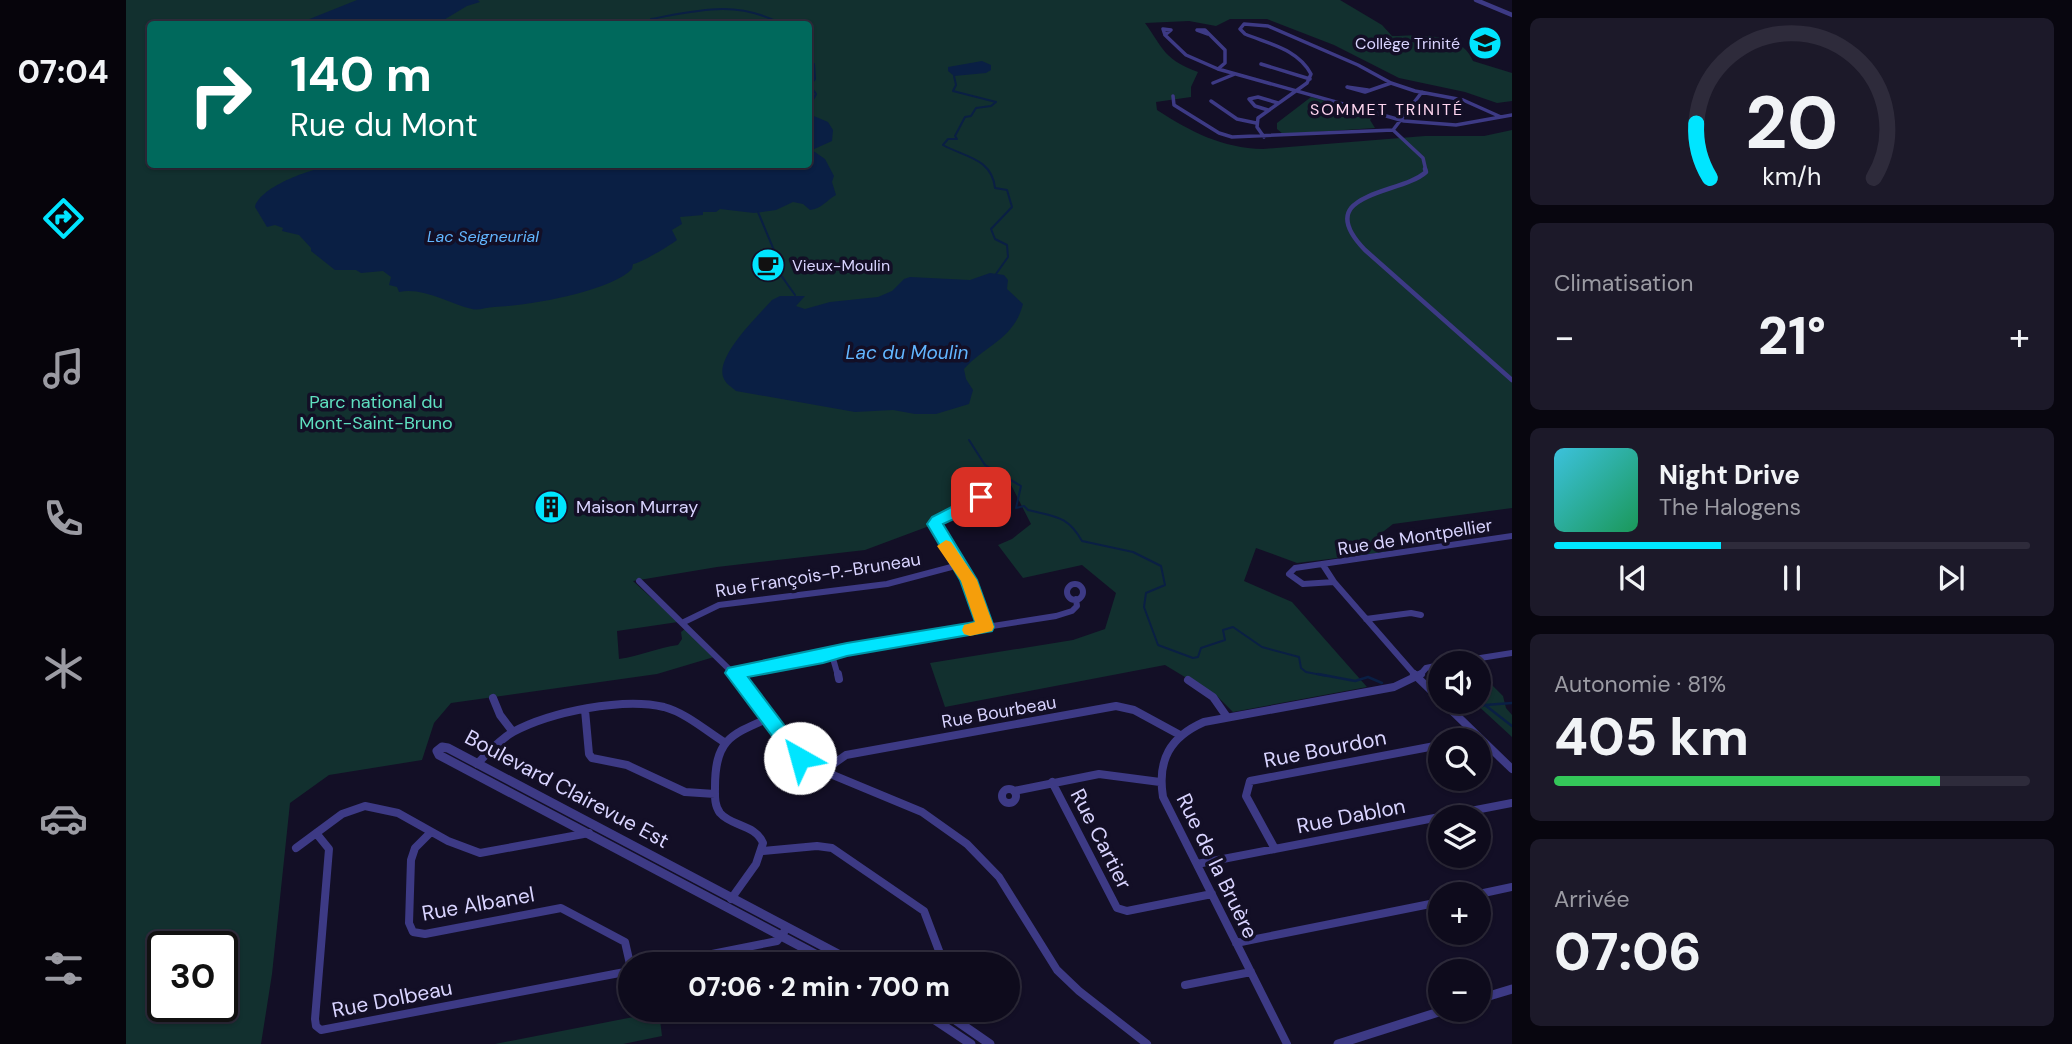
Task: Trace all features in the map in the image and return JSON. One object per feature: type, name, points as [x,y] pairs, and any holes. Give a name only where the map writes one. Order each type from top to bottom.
[{"type":"street","points":[[1476,0],[1512,15]]},
{"type":"street","points":[[1310,79],[1310,70],[1302,62],[1280,48],[1247,36],[1240,29],[1243,24],[1267,25],[1341,57],[1391,83],[1463,100],[1501,117]]},
{"type":"street","points":[[1164,34],[1187,56],[1218,69],[1399,119],[1451,125],[1512,115]]},
{"type":"street","points":[[1208,34],[1225,50],[1225,63],[1218,69]]},
{"type":"street","points":[[1262,64],[1310,79]]},
{"type":"street","points":[[1213,83],[1223,82],[1235,75]]},
{"type":"street","points":[[1256,123],[1259,117],[1310,79]]},
{"type":"street","points":[[1368,90],[1391,83]]},
{"type":"street","points":[[1393,130],[1422,92]]},
{"type":"street","points":[[1173,96],[1174,106],[1220,134],[1241,138],[1393,130],[1423,158],[1426,172],[1415,182],[1378,191],[1358,201],[1349,214],[1352,233],[1370,255],[1512,380]]},
{"type":"street","points":[[1268,110],[1254,106],[1249,99],[1256,97],[1278,103]]},
{"type":"street","points":[[1211,101],[1237,119],[1256,123],[1265,137]]},
{"type":"street","points":[[978,485],[981,489],[979,501],[935,524],[970,584],[986,627]]},
{"type":"street","name":"Rue de Montpellier","points":[[1334,582],[1305,585],[1290,576],[1295,568],[1512,536]]},
{"type":"street","name":"Rue François-P.-Bruneau","points":[[684,622],[722,604],[887,584],[959,565]]},
{"type":"street","points":[[1323,565],[1366,619],[1466,728]]},
{"type":"street","points":[[639,581],[734,673],[803,761],[823,772],[912,807],[958,836],[999,877],[1057,970],[1079,991],[1147,1044]]},
{"type":"street","points":[[734,673],[832,655],[847,649],[1065,614],[1075,609],[1076,599]]},
{"type":"street","points":[[1366,619],[1411,613],[1421,615]]},
{"type":"street","points":[[1491,656],[1512,653]]},
{"type":"street","points":[[832,655],[839,679]]},
{"type":"street","points":[[1180,735],[1195,726],[1227,718],[1394,687],[1418,677],[1428,668]]},
{"type":"street","points":[[1188,680],[1213,697],[1227,718]]},
{"type":"street","points":[[493,698],[500,715],[513,732]]},
{"type":"street","points":[[475,767],[513,732],[585,710],[663,706],[724,743]]},
{"type":"street","name":"Rue Bourbeau","points":[[823,772],[838,759],[848,755],[1116,706],[1134,709],[1180,735]]},
{"type":"street","points":[[585,710],[589,754],[592,758],[627,765],[685,792],[715,794]]},
{"type":"street","points":[[729,902],[763,851],[763,843],[758,834],[718,811],[715,758],[724,743],[737,733],[769,718]]},
{"type":"street","name":"Rue de la Bruère","points":[[1180,735],[1164,755],[1160,782],[1163,797],[1287,1044]]},
{"type":"street","name":"Rue Bourdon","points":[[1275,849],[1245,796],[1250,781],[1428,746]]},
{"type":"street","points":[[1491,751],[1512,769]]},
{"type":"street","points":[[803,761],[795,771],[799,778],[811,780],[823,772]]},
{"type":"street","name":"Boulevard Clairevue Est","points":[[475,767],[785,932],[830,952]]},
{"type":"street","points":[[1014,791],[1102,774],[1160,782]]},
{"type":"street","name":"Rue Cartier","points":[[1052,782],[1120,910],[1212,894]]},
{"type":"street","name":"Rue Dablon","points":[[1197,864],[1512,803]]},
{"type":"street","points":[[296,848],[352,808],[377,806],[390,809],[464,850],[480,853],[592,830]]},
{"type":"street","name":"Rue Albanel","points":[[430,832],[415,848],[411,860],[409,923],[415,933],[425,934],[564,909],[625,942],[627,952]]},
{"type":"street","name":"Rue Dolbeau","points":[[316,833],[329,849],[314,1019],[321,1030],[618,973]]},
{"type":"street","points":[[763,851],[784,852],[824,846],[832,848],[924,911],[939,952]]},
{"type":"street","points":[[1491,891],[1512,887]]},
{"type":"street","points":[[1236,943],[1428,904]]},
{"type":"street","points":[[722,952],[777,941],[785,932]]},
{"type":"street","name":"Boulevard Clairevue Est","points":[[785,932],[816,952]]},
{"type":"street","points":[[1185,985],[1251,972]]},
{"type":"street","points":[[1491,995],[1512,989]]},
{"type":"street","points":[[1338,1044],[1428,1015]]},
{"type":"street","points":[[938,1022],[971,1044]]},
{"type":"street","points":[[958,1022],[990,1044]]},
{"type":"green space","name":"Parc national du Mont-Saint-Bruno","points":[[126,0],[1340,0],[1382,25],[1392,36],[1427,36],[1450,40],[1460,45],[1473,61],[1512,73],[1512,101],[1497,103],[1465,92],[1399,78],[1334,45],[1267,19],[1230,19],[1216,26],[1189,21],[1145,23],[1172,58],[1198,72],[1191,87],[1191,97],[1156,102],[1157,110],[1195,132],[1220,142],[1263,149],[1425,136],[1484,136],[1512,130],[1512,508],[1393,524],[1375,538],[1386,552],[1297,563],[1256,548],[1244,581],[1292,602],[1367,687],[1233,712],[1218,697],[1165,665],[945,707],[930,663],[1073,640],[1105,629],[1116,593],[1082,565],[1023,578],[998,545],[1012,539],[1031,524],[1009,481],[984,473],[966,474],[960,477],[974,500],[937,518],[932,525],[865,550],[717,567],[633,581],[678,622],[617,631],[619,659],[678,645],[682,639],[681,632],[685,629],[714,657],[657,674],[451,703],[434,723],[422,760],[329,775],[290,803],[272,974],[261,1044],[126,1044]]},
{"type":"green space","points":[[1311,97],[1375,114],[1370,120],[1375,128],[1283,134],[1277,129],[1277,123]]},
{"type":"green space","points":[[1491,684],[1503,696],[1506,708],[1512,715],[1512,737],[1487,714],[1491,714]]},
{"type":"green space","points":[[618,1020],[660,1022],[662,1036],[623,1044],[495,1044]]},
{"type":"water","points":[[357,0],[480,2],[467,6],[442,21],[304,21]]},
{"type":"water","points":[[982,61],[991,65],[991,70],[986,73],[954,76],[948,71],[948,67]]},
{"type":"water","name":"Lac Seigneurial","points":[[812,115],[828,122],[833,130],[832,141],[812,150]]},
{"type":"water","name":"Lac Seigneurial","points":[[812,150],[825,159],[834,176],[832,182],[836,195],[810,210],[803,204],[793,202],[776,210],[754,213],[720,209],[716,212],[703,212],[703,215],[680,217],[682,224],[672,230],[677,240],[633,264],[632,269],[606,284],[546,301],[474,309],[427,294],[399,292],[397,287],[389,285],[391,277],[383,271],[361,273],[356,270],[335,270],[311,251],[299,235],[282,231],[283,228],[275,225],[267,227],[255,207],[259,199],[277,185],[315,169],[812,168]]},
{"type":"water","name":"Lac du Moulin","points":[[990,273],[1004,275],[1008,280],[1007,289],[1023,304],[1019,316],[1006,333],[964,369],[966,379],[973,390],[969,404],[936,414],[893,410],[855,412],[736,391],[724,379],[722,370],[725,360],[739,337],[772,300],[780,296],[805,296],[796,306],[805,309],[830,302],[878,297],[892,291],[904,279],[910,277],[970,280]]},
{"type":"waterway","points":[[651,19],[702,10],[733,9],[775,21]]},
{"type":"waterway","points":[[812,64],[815,79],[812,83]]},
{"type":"waterway","points":[[954,76],[956,85],[953,91],[996,102],[991,106],[976,108],[971,116],[965,117],[955,136],[957,139],[948,139],[943,145],[983,164],[989,170],[995,188],[1007,190],[1012,207],[991,229],[995,239],[1007,245],[1008,257],[996,274]]},
{"type":"waterway","points":[[812,88],[816,94],[812,102]]},
{"type":"waterway","points":[[758,212],[781,267],[778,271],[795,295]]},
{"type":"waterway","points":[[969,440],[985,465],[1021,486],[1016,508],[1024,506],[1028,510],[1060,518],[1071,526],[1082,541],[1133,552],[1161,566],[1165,585],[1146,593],[1144,607],[1158,645],[1193,658],[1198,657],[1201,648],[1225,640],[1223,630],[1233,627],[1262,647],[1299,657],[1301,668],[1306,672],[1327,676]]},
{"type":"waterway","points":[[1318,674],[1355,681],[1368,677],[1382,683]]},
{"type":"waterway","points":[[1491,705],[1512,703]]},
{"type":"waterway","points":[[1491,710],[1512,726]]},
{"type":"slow traffic","points":[[946,546],[969,580],[986,627],[970,630]]},
{"type":"place","name":"Collège Trinité","points":[[1485,43]]},
{"type":"place","name":"Vieux-Moulin","points":[[768,265]]},
{"type":"place","name":"Maison Murray","points":[[551,507]]},
{"type":"district","name":"SOMMET TRINITÉ","points":[[1387,109]]},
{"type":"route","points":[[800,758],[734,673],[832,655],[847,649],[986,627],[969,580],[943,542],[935,524],[937,520],[976,503],[981,497]]}]
